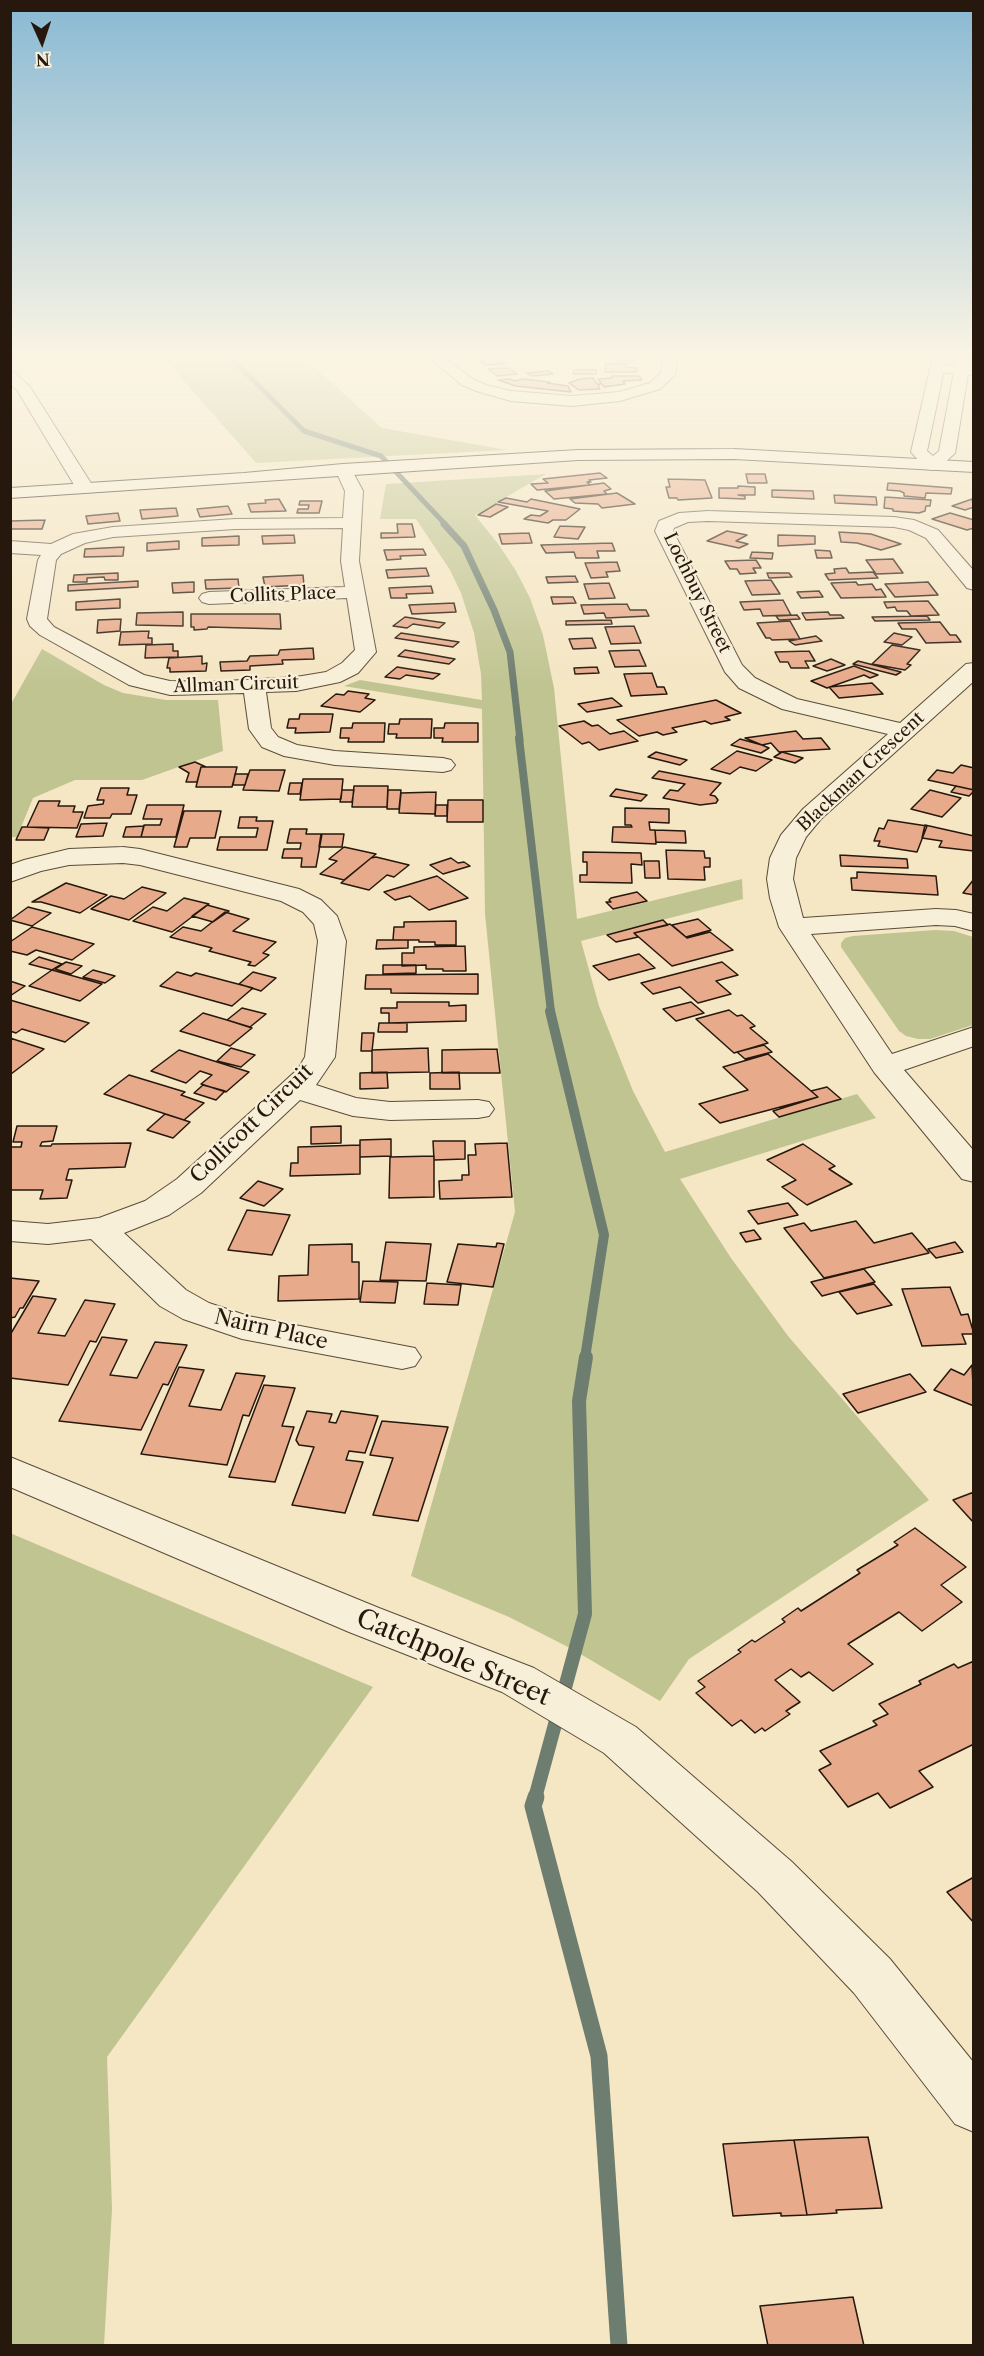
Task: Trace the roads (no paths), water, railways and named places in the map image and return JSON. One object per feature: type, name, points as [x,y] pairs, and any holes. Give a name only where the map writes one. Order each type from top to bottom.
[{"type":"street","points":[[72,466],[83,484]]},
{"type":"street","points":[[10,486],[244,478],[387,466]]},
{"type":"street","points":[[952,466],[974,467]]},
{"type":"street","name":"Allman Circuit","points":[[54,550],[47,560],[28,620],[147,684],[182,689],[308,683],[332,677],[357,663],[366,647],[350,561],[354,491],[343,469]]},
{"type":"street","points":[[10,494],[83,484]]},
{"type":"street","name":"Lochbuy Street","points":[[903,731],[790,704],[747,683],[733,667],[664,531],[665,525],[685,517],[708,516],[894,522],[914,525],[932,534],[974,584]]},
{"type":"street","points":[[10,547],[54,550],[80,538],[113,532],[235,524],[352,524]]},
{"type":"street","name":"Collits Place","points":[[209,598],[356,592]]},
{"type":"street","name":"Blackman Crescent","points":[[974,669],[812,814],[794,835],[783,858],[780,879],[783,898],[793,927],[885,1066],[974,1172]]},
{"type":"street","points":[[254,686],[260,729],[270,742],[292,751],[335,758],[444,765]]},
{"type":"street","name":"Collicott Circuit","points":[[10,874],[33,865],[69,857],[123,855],[140,857],[290,895],[312,906],[327,922],[332,941],[320,1057],[310,1074],[295,1089],[189,1186],[157,1208],[119,1224],[48,1234],[10,1231]]},
{"type":"street","points":[[793,927],[936,917],[956,918],[974,923]]},
{"type":"street","points":[[885,1066],[974,1036]]},
{"type":"street","points":[[295,1089],[353,1107],[390,1111],[478,1109]]},
{"type":"street","name":"Nairn Place","points":[[99,1228],[173,1298],[196,1311],[242,1327],[402,1357]]},
{"type":"street","name":"Catchpole Street","points":[[10,1471],[364,1620],[518,1680],[620,1740],[775,1877],[872,1976],[974,2106]]},
{"type":"waterway","points":[[390,466],[446,525]]},
{"type":"waterway","points":[[444,524],[464,546],[494,610],[510,652],[520,740]]},
{"type":"waterway","points":[[519,738],[551,1012]]},
{"type":"waterway","points":[[550,1011],[604,1235],[585,1358]]},
{"type":"waterway","points":[[535,1798],[585,1614],[579,1401],[586,1357]]},
{"type":"waterway","points":[[536,1797],[533,1806],[599,2056],[619,2346]]}]
